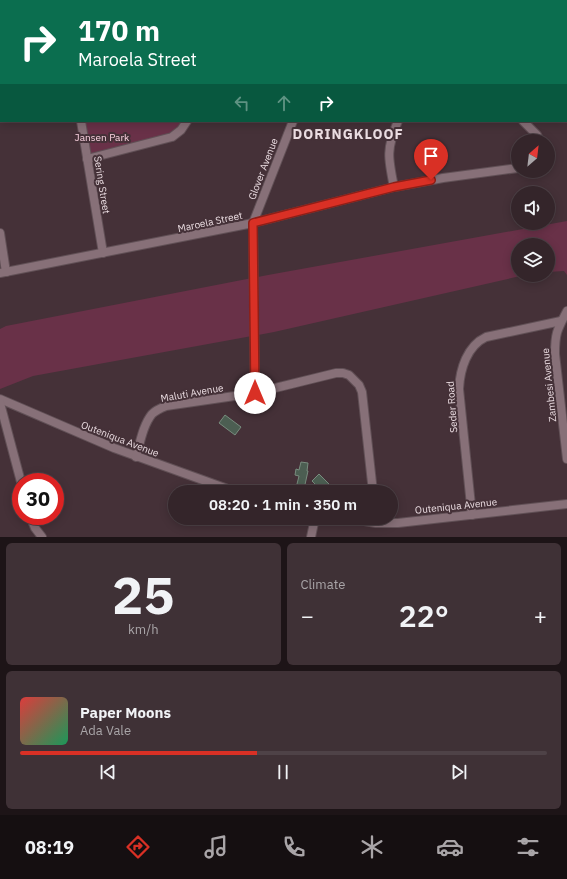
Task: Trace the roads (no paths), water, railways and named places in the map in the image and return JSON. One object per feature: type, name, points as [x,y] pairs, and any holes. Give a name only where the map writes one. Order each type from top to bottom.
[{"type":"street","name":"Sering Street","points":[[81,122],[103,253]]},
{"type":"street","points":[[87,159],[172,137],[181,130],[186,122]]},
{"type":"street","name":"Glover Avenue","points":[[255,393],[253,223],[293,122]]},
{"type":"street","points":[[394,187],[389,150],[390,141],[398,122]]},
{"type":"street","points":[[525,122],[536,134]]},
{"type":"street","name":"Maroela Street","points":[[3,273],[253,223],[394,187],[443,178],[511,169]]},
{"type":"street","points":[[0,233],[3,273]]},
{"type":"street","name":"Zambesi Avenue","points":[[567,311],[557,330],[555,343],[565,418],[567,459]]},
{"type":"street","name":"Seder Road","points":[[472,515],[459,388],[460,375],[464,362],[472,348],[481,340],[561,321]]},
{"type":"street","name":"Maluti Avenue","points":[[136,457],[148,420],[158,409],[166,406],[255,393],[336,373],[343,373],[355,380],[359,385],[363,398],[371,485]]},
{"type":"street","name":"Outeniqua Avenue","points":[[0,399],[88,438],[136,457],[216,485]]},
{"type":"street","points":[[0,403],[19,473]]},
{"type":"street","name":"Outeniqua Avenue","points":[[398,522],[567,504]]},
{"type":"street","points":[[34,525],[42,537]]},
{"type":"street","points":[[311,537],[314,525]]},
{"type":"district","name":"DORINGKLOOF","points":[[348,134]]},
{"type":"park label","name":"Jansen Park","points":[[102,137]]}]
